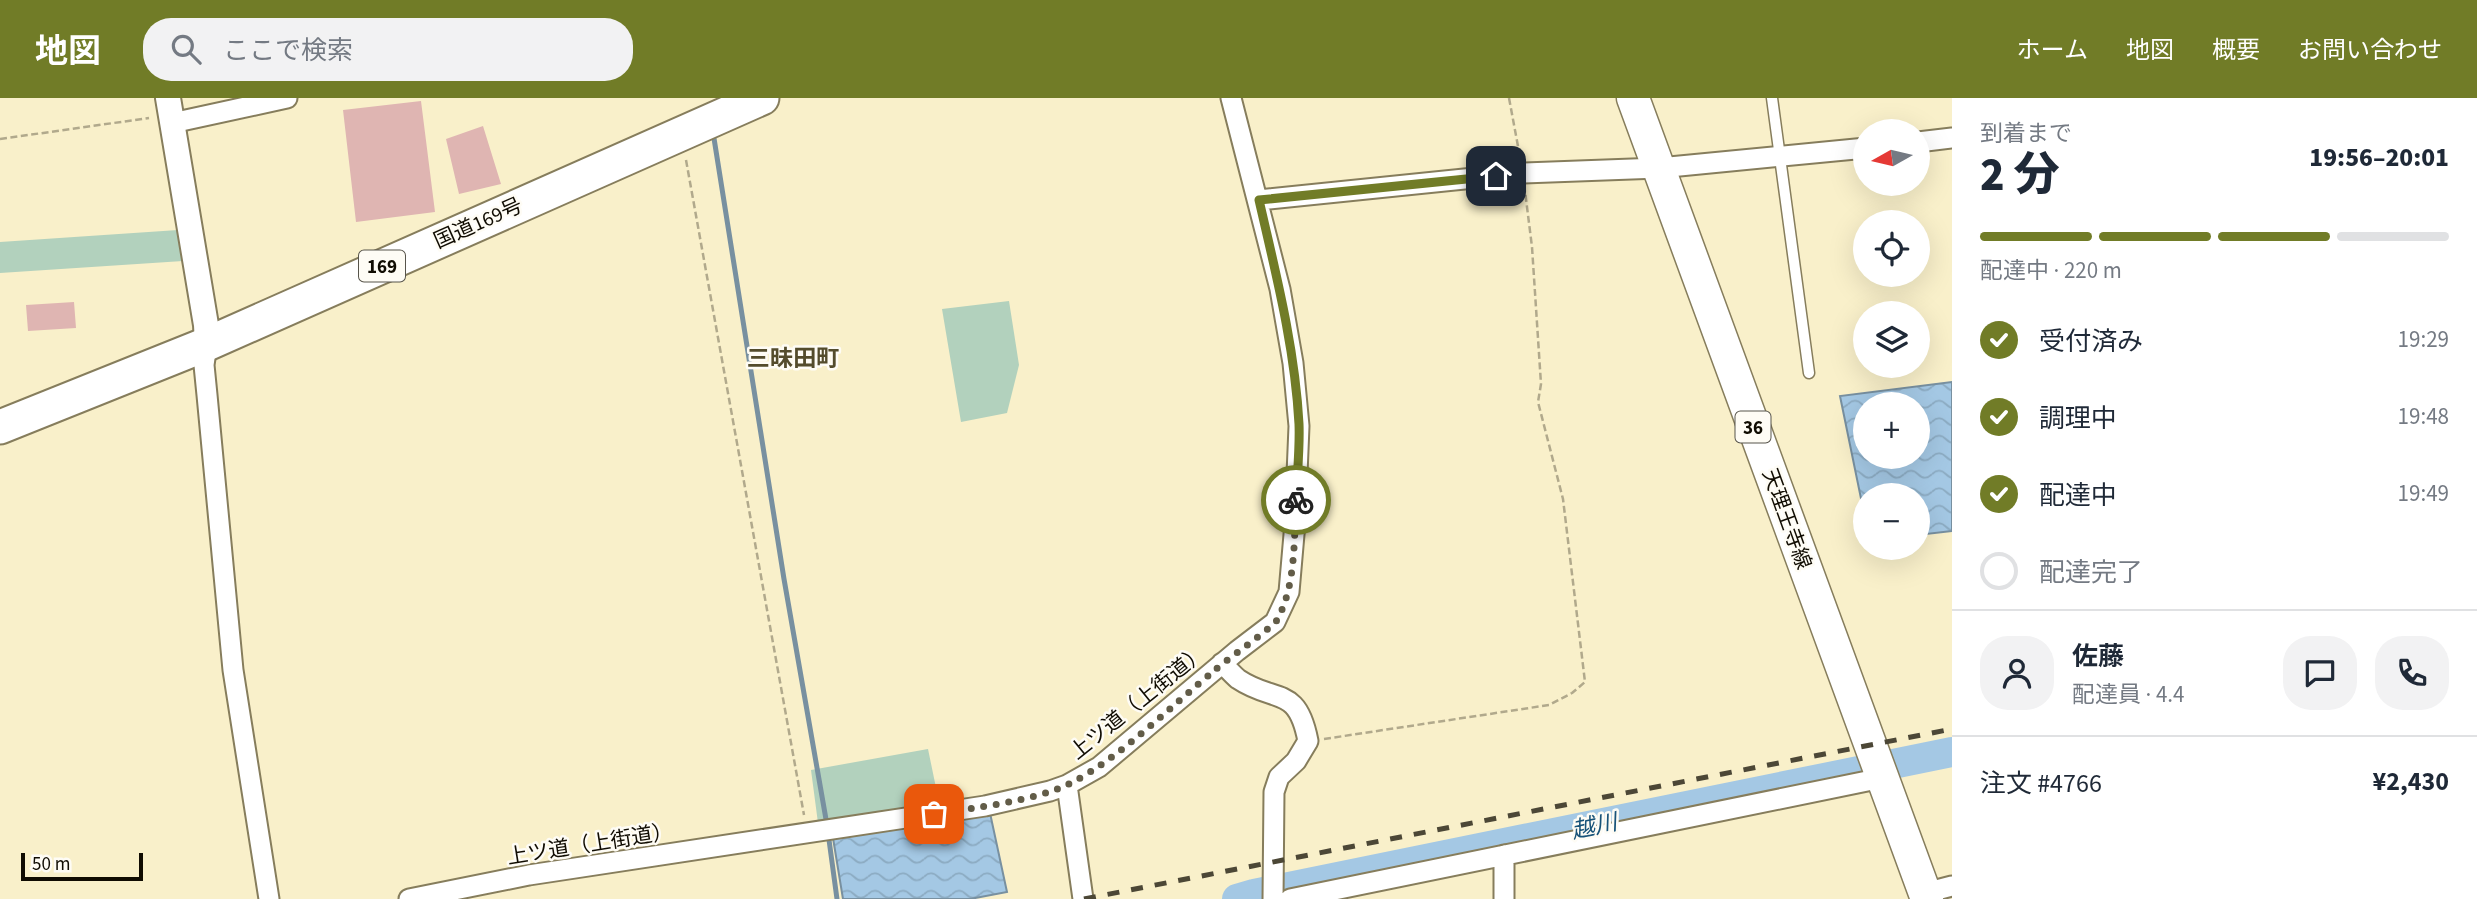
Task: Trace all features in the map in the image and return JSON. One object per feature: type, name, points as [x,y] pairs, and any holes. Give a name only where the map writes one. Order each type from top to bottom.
[{"type":"highway","name":"国道169号","points":[[0,427],[207,344],[762,98]]},
{"type":"main road","name":"天理王寺線","points":[[1633,98],[1878,769],[1935,893]]},
{"type":"street","points":[[269,899],[233,670],[206,395],[206,325],[170,113],[287,98]]},
{"type":"street","name":"上ツ道（上街道）","points":[[409,899],[529,875],[985,806],[1067,785],[1099,767],[1275,622],[1289,592],[1299,426],[1293,363],[1280,289],[1231,98]]},
{"type":"street","points":[[1930,141],[1952,138]]},
{"type":"street","points":[[1259,200],[1522,173],[1659,168],[1853,149]]},
{"type":"street","points":[[1222,663],[1239,680],[1286,699],[1297,708],[1304,721],[1308,741],[1296,761],[1279,777],[1274,792],[1273,899]]},
{"type":"street","points":[[1290,899],[1504,855],[1878,769]]},
{"type":"street","points":[[1067,785],[1083,899]]},
{"type":"street","points":[[1504,855],[1504,899]]},
{"type":"lane","points":[[1772,98],[1810,373]]},
{"type":"path","points":[[1308,741],[1549,705],[1572,693],[1585,682],[1563,499],[1538,402],[1541,384],[1532,247],[1509,98]]},
{"type":"path","points":[[0,139],[170,113]]},
{"type":"path","points":[[681,133],[807,834]]},
{"type":"green space","points":[[178,230],[183,261],[0,273],[0,242]]},
{"type":"green space","points":[[1009,301],[1019,365],[1007,413],[961,422],[942,309]]},
{"type":"green space","points":[[928,749],[940,807],[818,823],[811,770]]},
{"type":"water","points":[[1952,382],[1952,531],[1930,534],[1930,483],[1858,483],[1855,469],[1930,469],[1930,392],[1872,392]]},
{"type":"water","points":[[1853,394],[1853,459],[1840,396]]},
{"type":"water","points":[[990,813],[1007,892],[970,899],[843,899],[833,838]]},
{"type":"building","points":[[421,101],[435,212],[356,222],[343,110]]},
{"type":"building","points":[[483,126],[501,184],[459,194],[446,139]]},
{"type":"building","points":[[74,302],[76,328],[28,331],[26,305]]},
{"type":"waterway","points":[[713,132],[837,899]]},
{"type":"waterway","name":"越川","points":[[1237,899],[1952,752]]},
{"type":"railway","points":[[1084,899],[1952,729]]},
{"type":"way so far","points":[[934,814],[1050,791],[1099,767],[1275,622],[1289,592],[1296,500]]},
{"type":"district","name":"三昧田町","points":[[793,358]]},
{"type":"route","points":[[1296,500],[1299,426],[1293,363],[1280,289],[1259,200],[1496,176]]}]
